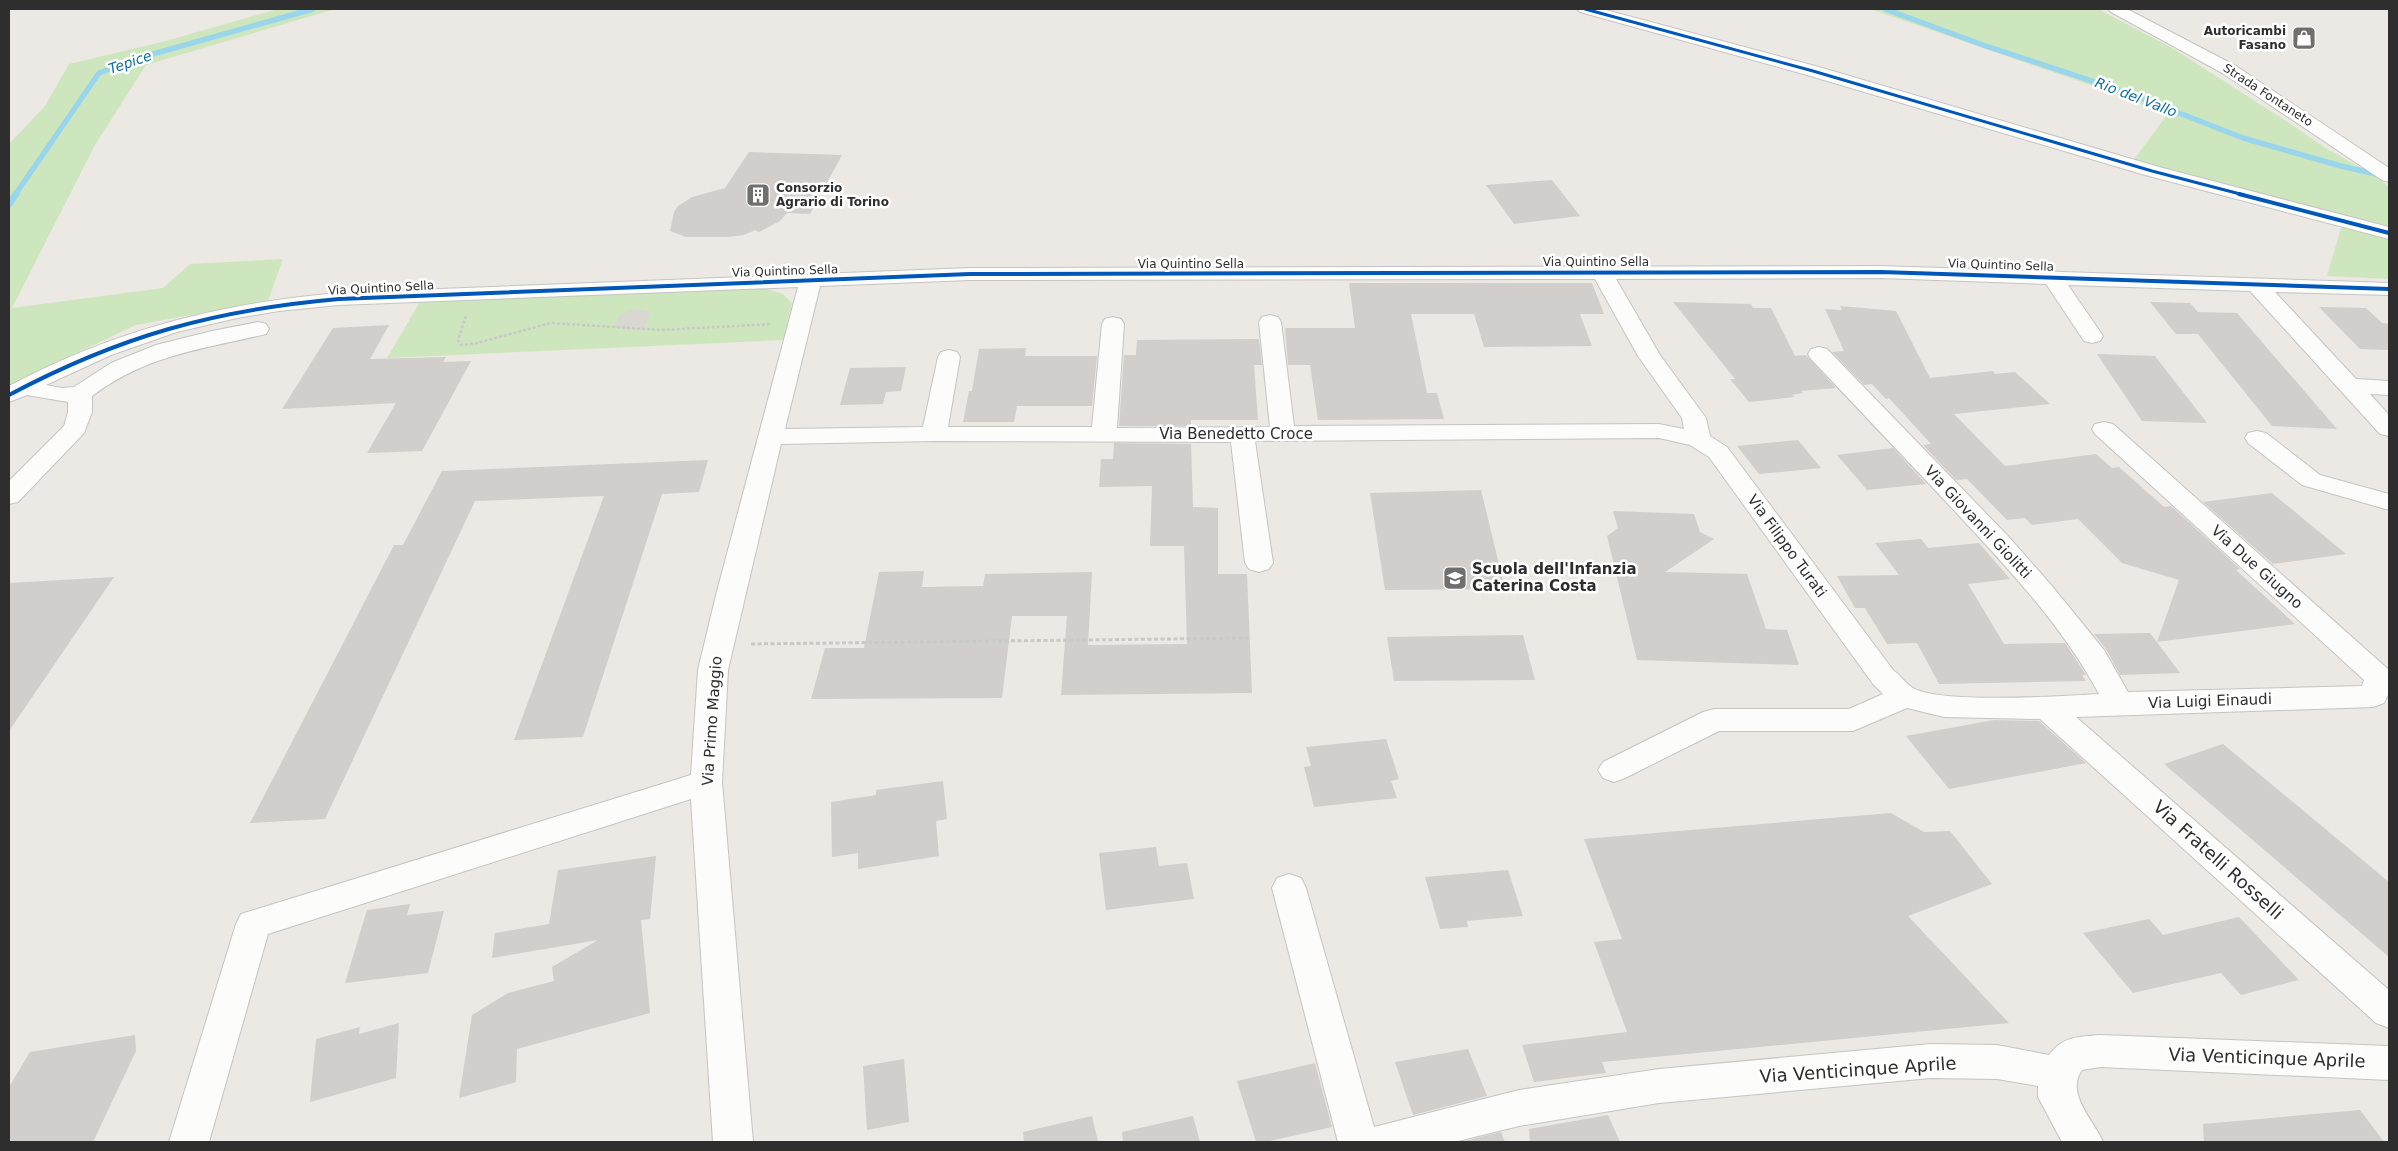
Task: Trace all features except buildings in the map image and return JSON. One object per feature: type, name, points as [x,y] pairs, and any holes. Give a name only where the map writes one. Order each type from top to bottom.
[{"type":"street","points":[[1584,9],[1814,72],[2152,171],[2389,233]]},
{"type":"street","name":"Strada Fontaneto","points":[[2116,9],[2230,70],[2382,171]]},
{"type":"street","points":[[1602,272],[1649,356],[1694,418],[1698,439]]},
{"type":"street","name":"Via Quintino Sella","points":[[16,391],[80,360],[142,336],[201,320],[269,306],[339,299],[980,274],[1881,272],[2052,276],[2389,289]]},
{"type":"street","points":[[2052,276],[2092,336]]},
{"type":"street","name":"Via Primo Maggio","points":[[733,1142],[706,782],[713,670],[754,500],[772,437],[811,280]]},
{"type":"street","points":[[2255,283],[2389,429]]},
{"type":"street","points":[[1270,322],[1284,434]]},
{"type":"street","points":[[1104,435],[1113,324]]},
{"type":"street","points":[[16,391],[80,394],[96,381],[122,366],[182,346],[258,329]]},
{"type":"street","name":"Via Giovanni Giolitti","points":[[1820,354],[1998,541],[2042,592],[2094,657],[2119,704]]},
{"type":"street","points":[[934,434],[949,358]]},
{"type":"street","points":[[2349,386],[2389,388]]},
{"type":"street","points":[[9,496],[75,428],[80,412],[80,394]]},
{"type":"street","name":"Via Due Giugno","points":[[2104,429],[2383,685]]},
{"type":"street","name":"Via Benedetto Croce","points":[[772,437],[934,434],[1104,435],[1659,431],[1698,439]]},
{"type":"street","points":[[1242,434],[1258,563]]},
{"type":"street","points":[[2257,438],[2311,480],[2389,502]]},
{"type":"street","name":"Via Filippo Turati","points":[[1698,439],[1718,452],[1883,677],[1904,697]]},
{"type":"street","name":"Via Luigi Einaudi","points":[[2047,708],[2383,685]]},
{"type":"street","points":[[1614,770],[1714,720],[1853,720],[1904,697],[1944,706],[2047,708]]},
{"type":"street","name":"Via Fratelli Rosselli","points":[[2047,708],[2389,1012]]},
{"type":"street","points":[[189,1142],[253,924],[706,782]]},
{"type":"street","points":[[1289,888],[1358,1142]]},
{"type":"street","name":"Via Venticinque Aprile","points":[[1383,1142],[1520,1108],[1668,1086],[1930,1061],[1996,1062],[2058,1073],[2071,1055],[2100,1051],[2389,1063]]},
{"type":"street","points":[[2058,1073],[2057,1097],[2082,1142]]},
{"type":"path","points":[[472,294],[458,340],[461,345],[473,344],[551,323],[661,330],[779,324]]},
{"type":"path","points":[[718,644],[1248,638]]},
{"type":"green space","points":[[278,9],[335,9],[146,65],[95,145],[12,308],[163,288],[190,264],[283,259],[268,301],[136,325],[9,385],[9,144],[45,106],[69,64],[166,41]]},
{"type":"green space","points":[[1870,9],[2098,9],[2174,49],[2327,149],[2374,175],[2389,187],[2389,279],[2327,276],[2343,221],[2132,162],[2167,115],[2122,96]]},
{"type":"green space","points":[[763,288],[783,294],[792,303],[784,340],[387,358],[420,302]]},
{"type":"shaded area","points":[[629,310],[644,310],[650,313],[643,330],[614,328],[619,316]]},
{"type":"waterway","name":"Tepice","points":[[15,195],[99,73],[135,59],[313,9]]},
{"type":"waterway","name":"Rio del Vallo","points":[[1885,9],[1983,45],[2128,93],[2243,138],[2341,166],[2389,177]]},
{"type":"waterway","name":"Tepice","points":[[9,204],[16,194]]},
{"type":"cycle path","points":[[1585,9],[1813,71],[2152,171],[2389,233]]},
{"type":"cycle path","points":[[9,395],[70,364],[103,350],[170,327],[237,311],[339,299],[970,274],[1881,272],[2389,289]]},
{"type":"place","name":"Autoricambi Fasano","points":[[2304,38]]},
{"type":"place","name":"Consorzio Agrario di Torino","points":[[758,195]]},
{"type":"place","name":"Scuola dell'Infanzia Caterina Costa","points":[[1455,578]]}]
